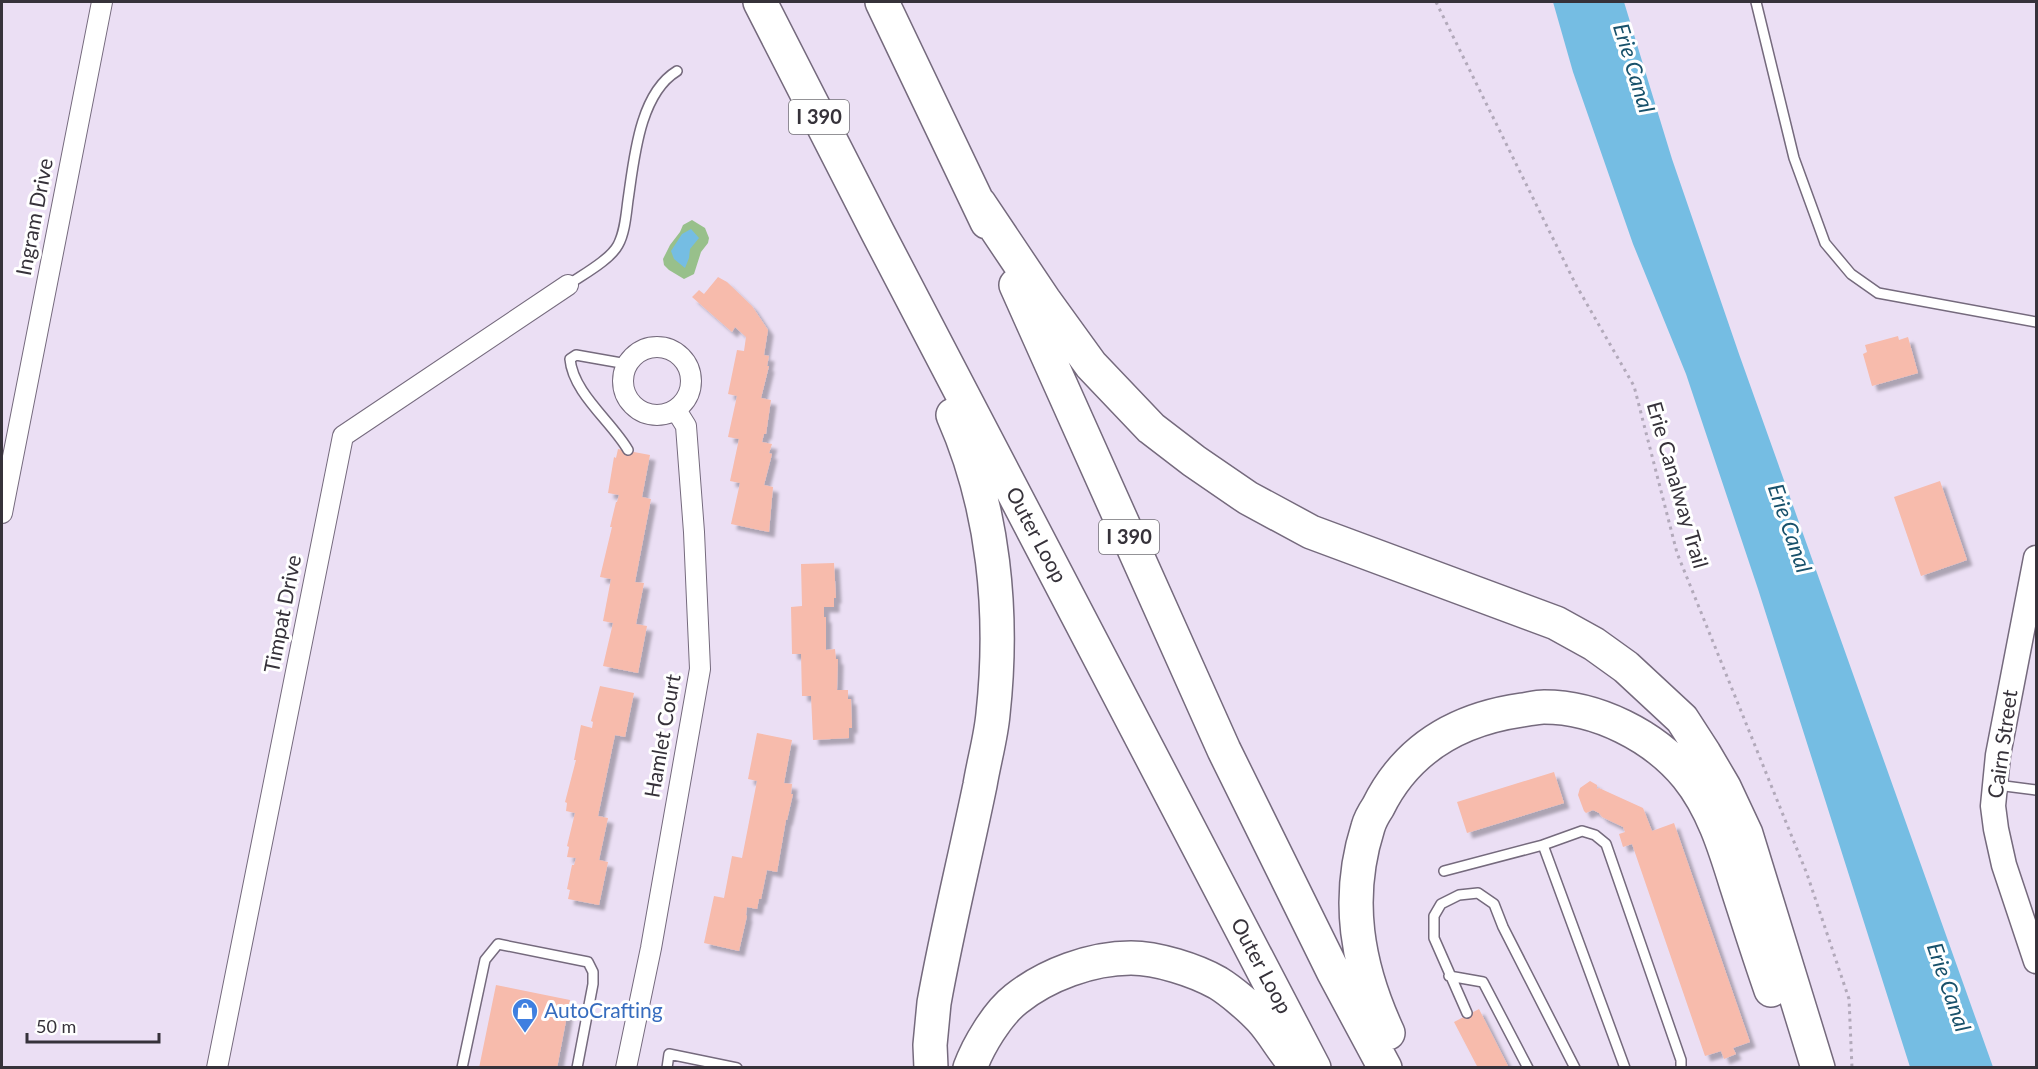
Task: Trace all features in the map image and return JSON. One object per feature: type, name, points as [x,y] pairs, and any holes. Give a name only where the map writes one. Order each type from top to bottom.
[{"type":"highway","name":"Outer Loop","points":[[760,2],[878,233],[1314,1068]]},
{"type":"highway","name":"I 390","points":[[882,2],[979,203],[1224,750],[1334,973],[1384,1068]]},
{"type":"highway","points":[[979,203],[1091,365],[1151,428],[1194,461],[1248,498],[1311,532],[1556,623],[1594,644],[1626,667],[1682,719],[1724,787],[1746,834],[1818,1068]]},
{"type":"highway","points":[[878,233],[928,359],[961,433],[979,489],[992,552],[997,607],[998,657],[993,716],[966,855],[938,980],[930,1045],[931,1068]]},
{"type":"highway","points":[[1404,1068],[1373,1001],[1356,926],[1355,892],[1368,825],[1401,770],[1425,748],[1450,731],[1497,714],[1544,707],[1571,710],[1599,717],[1627,729],[1655,746],[1687,776],[1707,806],[1721,837],[1796,1068]]},
{"type":"highway","points":[[970,1068],[991,1029],[1014,1000],[1039,983],[1072,969],[1106,960],[1132,958],[1192,971],[1219,984],[1260,1018],[1299,1068]]},
{"type":"street","name":"Ingram Drive","points":[[2,513],[102,2]]},
{"type":"street","name":"Timpat Drive","points":[[217,1068],[343,436],[568,285]]},
{"type":"street","points":[[655,347],[667,348],[677,353],[685,361],[692,382],[690,393],[684,403],[666,415],[654,416],[643,413],[627,397],[623,386],[623,375],[627,364],[644,350],[655,347]]},
{"type":"street","name":"Hamlet Court","points":[[626,1068],[651,948],[700,669],[694,532],[686,426],[676,410]]},
{"type":"street","name":"Cairn Street","points":[[2037,558],[1994,784],[1994,818],[1999,848],[2037,961]]},
{"type":"lane","points":[[1756,2],[1794,158],[1825,243],[1851,274],[1878,293],[2037,321]]},
{"type":"lane","points":[[568,285],[618,246],[624,228],[634,154],[650,103],[657,91],[677,71]]},
{"type":"lane","points":[[627,364],[576,355],[570,359],[571,369],[584,392],[628,450]]},
{"type":"lane","points":[[1994,784],[2037,790]]},
{"type":"lane","points":[[1444,871],[1543,845],[1582,831],[1595,835],[1606,844],[1681,1064]]},
{"type":"lane","points":[[1543,845],[1625,1068]]},
{"type":"lane","points":[[1467,1013],[1434,938],[1434,916],[1441,904],[1459,895],[1478,893],[1494,904],[1503,927],[1575,1068]]},
{"type":"lane","points":[[462,1068],[484,960],[498,944],[588,962],[593,984],[577,1068]]},
{"type":"lane","points":[[1449,976],[1483,982],[1528,1068]]},
{"type":"lane","points":[[667,1068],[669,1054],[736,1068]]},
{"type":"path","name":"Erie Canalway Trail","points":[[1436,2],[1576,285],[1634,386],[1677,552],[1807,874],[1849,999],[1852,1068]]},
{"type":"green space","points":[[692,220],[705,228],[709,238],[701,252],[694,274],[684,279],[669,270],[664,265],[663,259],[683,225]]},
{"type":"water","name":"Erie Canal","points":[[1553,2],[1624,2],[1672,159],[1739,354],[1993,1067],[1910,1067],[1758,589],[1686,374],[1633,244],[1573,72]]},
{"type":"water","points":[[691,229],[699,238],[690,249],[685,268],[674,259],[671,251],[682,234]]},
{"type":"building","points":[[718,277],[727,282],[752,306],[768,330],[764,355],[769,356],[767,366],[769,366],[761,398],[771,400],[766,434],[762,442],[772,444],[769,453],[772,454],[764,485],[773,487],[769,532],[731,524],[740,483],[730,481],[739,439],[728,437],[737,396],[728,394],[737,350],[744,351],[746,337],[735,327],[732,332],[692,297],[699,290],[704,294]]},
{"type":"building","points":[[1898,336],[1899,340],[1908,337],[1918,373],[1872,386],[1863,354],[1867,352],[1865,345]]},
{"type":"building","points":[[618,449],[650,455],[642,497],[651,499],[635,582],[644,583],[636,624],[647,626],[638,673],[603,666],[613,623],[603,621],[611,579],[600,577],[619,495],[608,493],[614,457],[616,458]]},
{"type":"building","points":[[1940,481],[1967,560],[1921,576],[1894,497]]},
{"type":"building","points":[[834,563],[836,598],[834,598],[834,607],[824,607],[826,650],[835,649],[836,659],[838,659],[837,690],[848,690],[848,699],[851,699],[852,728],[849,728],[849,738],[813,740],[811,696],[802,696],[801,654],[792,654],[791,607],[802,606],[801,564]]},
{"type":"building","points":[[600,686],[634,693],[625,737],[615,735],[598,816],[608,818],[599,860],[608,862],[599,905],[568,899],[570,890],[567,889],[572,865],[576,858],[567,857],[569,847],[567,846],[575,813],[566,811],[567,803],[565,802],[576,760],[574,760],[581,725],[592,728],[593,722],[591,721]]},
{"type":"building","points":[[757,733],[792,740],[784,783],[792,784],[791,794],[793,794],[777,872],[767,870],[757,909],[747,907],[739,951],[704,943],[714,896],[724,898],[732,856],[742,858],[757,781],[748,779]]},
{"type":"building","points":[[1554,772],[1564,803],[1467,833],[1457,802]]},
{"type":"building","points":[[1590,781],[1597,785],[1597,789],[1643,808],[1652,831],[1674,823],[1750,1042],[1733,1048],[1736,1054],[1724,1059],[1721,1051],[1705,1056],[1632,844],[1623,847],[1619,834],[1625,832],[1623,827],[1593,810],[1586,813],[1584,811],[1578,795],[1580,788]]},
{"type":"building","name":"AutoCrafting","points":[[496,985],[570,1000],[557,1068],[479,1068]]},
{"type":"building","points":[[1479,1009],[1509,1068],[1478,1068],[1454,1022]]},
{"type":"place","name":"AutoCrafting","points":[[525,1034]]}]
